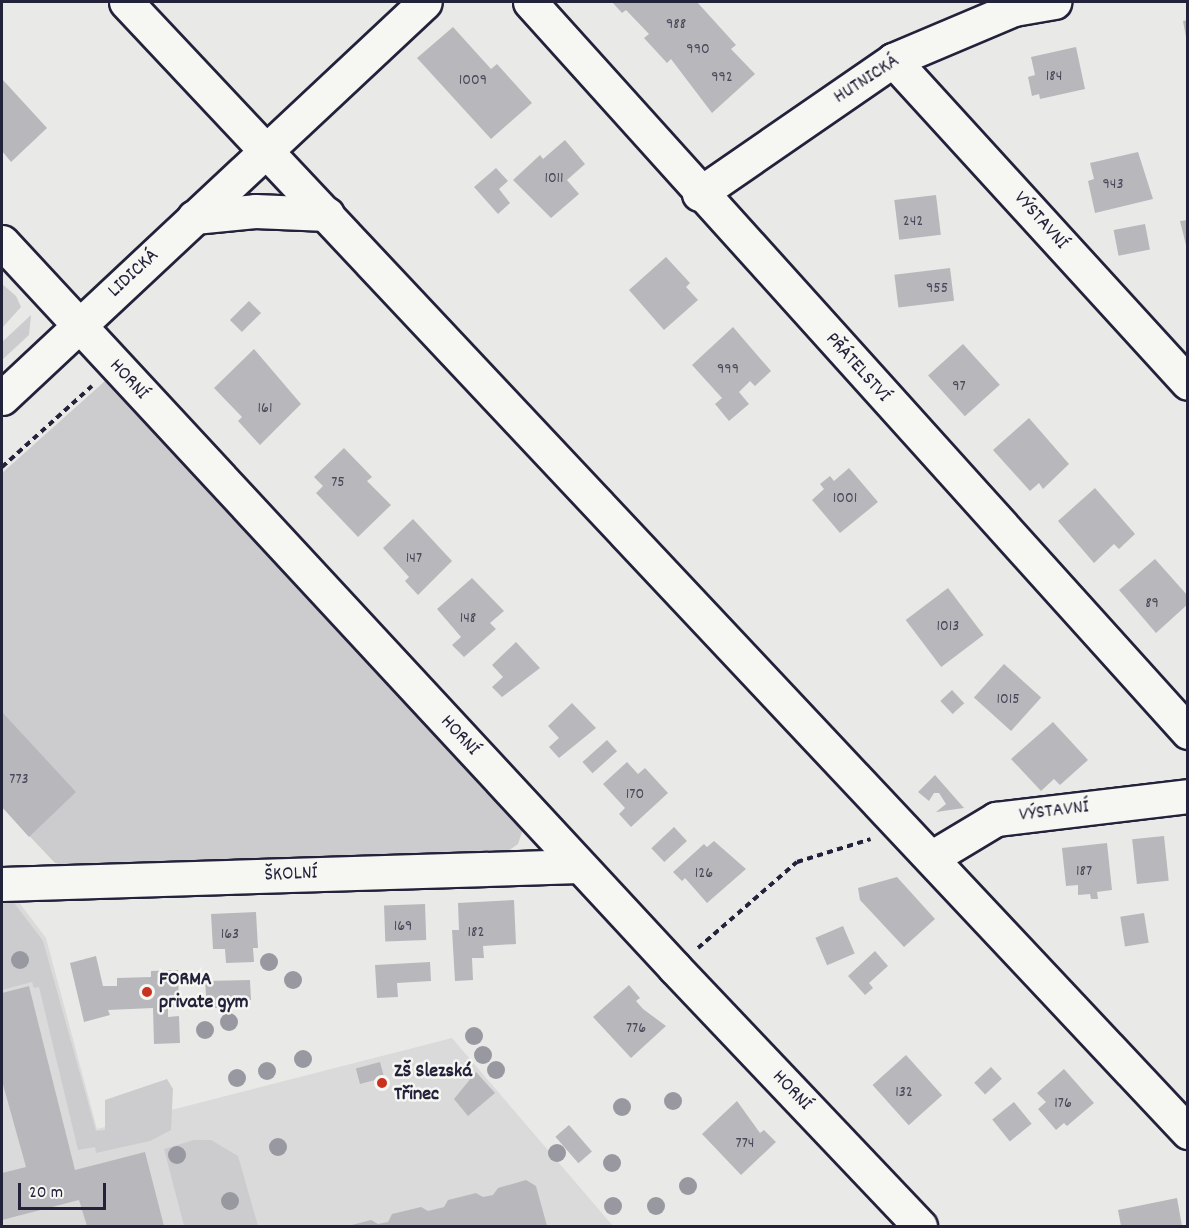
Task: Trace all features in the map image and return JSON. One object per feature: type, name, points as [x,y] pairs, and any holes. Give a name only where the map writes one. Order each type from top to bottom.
[{"type":"street","points":[[126,2],[1188,1132]]},
{"type":"street","name":"LIDICKÁ","points":[[2,398],[425,2]]},
{"type":"street","name":"PŘÁTELSTVÍ","points":[[530,2],[699,194],[1188,732]]},
{"type":"street","name":"HUTNICKÁ","points":[[699,194],[894,60],[1014,9],[1053,2]]},
{"type":"street","name":"VÝSTAVNÍ","points":[[894,60],[1188,383]]},
{"type":"street","points":[[194,217],[255,211],[327,214]]},
{"type":"street","name":"HORNÍ","points":[[2,242],[580,866],[920,1227]]},
{"type":"street","name":"VÝSTAVNÍ","points":[[931,858],[996,819],[1188,796]]},
{"type":"street","name":"ŠKOLNÍ","points":[[2,884],[580,866]]},
{"type":"path","points":[[2,467],[100,380]]},
{"type":"path","points":[[691,955],[797,862],[903,828]]},
{"type":"shaded area","points":[[2,284],[16,296],[21,307],[2,328]]},
{"type":"shaded area","points":[[31,315],[29,335],[2,360],[2,342]]},
{"type":"shaded area","points":[[105,381],[524,826],[518,844],[502,855],[82,871],[55,863],[2,807],[2,473]]},
{"type":"shaded area","name":"ZŠ Slezská Třinec","points":[[12,893],[46,938],[97,1129],[452,1038],[613,1226],[2,1226],[2,894]]},
{"type":"shaded area","points":[[2,899],[12,900],[43,941],[96,1131],[105,1130],[105,1100],[167,1079],[173,1089],[171,1130],[150,1141],[96,1153],[95,1147],[78,1150],[39,987],[34,988],[32,982],[2,990]]},
{"type":"shaded area","points":[[194,1140],[211,1140],[238,1156],[258,1226],[184,1226],[164,1149]]},
{"type":"building","points":[[612,2],[697,2],[736,45],[731,49],[755,74],[712,113],[671,59],[667,63],[644,38],[649,34],[626,10],[622,13]]},
{"type":"building","points":[[1188,20],[1188,37],[1186,37],[1183,21]]},
{"type":"building","points":[[453,27],[491,69],[497,64],[532,103],[491,139],[417,58]]},
{"type":"building","points":[[1076,47],[1085,89],[1040,99],[1039,94],[1032,96],[1028,77],[1035,75],[1031,57]]},
{"type":"building","points":[[2,79],[47,128],[11,162],[2,151]]},
{"type":"building","points":[[565,140],[585,164],[567,180],[579,194],[551,218],[513,180],[540,155],[543,159]]},
{"type":"building","points":[[1138,152],[1153,199],[1095,213],[1088,181],[1094,179],[1090,163]]},
{"type":"building","points":[[496,168],[508,181],[499,189],[510,203],[498,214],[474,187]]},
{"type":"building","points":[[936,195],[941,235],[899,240],[894,200]]},
{"type":"building","points":[[1188,220],[1188,249],[1187,249],[1180,221]]},
{"type":"building","points":[[1145,224],[1150,250],[1119,256],[1114,230]]},
{"type":"building","points":[[666,257],[690,283],[686,287],[698,300],[664,330],[629,290]]},
{"type":"building","points":[[950,268],[954,301],[898,308],[894,275]]},
{"type":"building","points":[[249,301],[261,313],[242,332],[230,320]]},
{"type":"building","points":[[733,327],[771,371],[755,386],[750,381],[739,392],[749,404],[729,421],[715,404],[722,398],[692,365]]},
{"type":"building","points":[[963,344],[1000,385],[965,416],[928,375]]},
{"type":"building","points":[[254,349],[301,404],[260,445],[238,421],[242,417],[214,388]]},
{"type":"building","points":[[1029,418],[1069,464],[1043,489],[1039,483],[1030,491],[993,450]]},
{"type":"building","points":[[344,448],[372,477],[367,481],[391,505],[358,537],[316,493],[323,486],[314,477]]},
{"type":"building","points":[[849,468],[878,502],[840,533],[812,500],[824,489],[820,484],[830,476],[834,481]]},
{"type":"building","points":[[1095,488],[1135,534],[1119,549],[1114,544],[1094,563],[1058,521]]},
{"type":"building","points":[[413,519],[452,561],[418,595],[405,581],[409,577],[383,548]]},
{"type":"building","points":[[1155,559],[1188,596],[1188,604],[1156,633],[1119,590]]},
{"type":"building","points":[[472,578],[504,611],[490,623],[496,629],[464,657],[452,645],[461,637],[437,609]]},
{"type":"building","points":[[948,588],[984,635],[941,667],[906,620]]},
{"type":"building","points":[[516,642],[540,668],[502,697],[492,687],[503,677],[492,665]]},
{"type":"building","points":[[1004,664],[1041,697],[1011,731],[974,697]]},
{"type":"building","points":[[952,690],[964,703],[953,714],[940,701]]},
{"type":"building","points":[[572,703],[596,728],[559,758],[549,747],[559,738],[548,726]]},
{"type":"building","points":[[2,712],[76,792],[29,837],[2,807]]},
{"type":"building","points":[[1053,722],[1088,760],[1060,785],[1054,779],[1041,791],[1011,759]]},
{"type":"building","points":[[607,740],[617,751],[593,773],[582,762]]},
{"type":"building","points":[[627,762],[638,774],[645,768],[668,793],[631,827],[619,814],[625,808],[603,784]]},
{"type":"building","points":[[935,775],[964,808],[936,812],[946,804],[939,793],[934,793],[929,801],[918,792]]},
{"type":"building","points":[[674,827],[687,841],[664,862],[651,848]]},
{"type":"building","points":[[1164,836],[1169,881],[1137,884],[1132,839]]},
{"type":"building","points":[[714,841],[746,869],[707,903],[685,878],[682,881],[673,872],[704,844],[707,847]]},
{"type":"building","points":[[1107,843],[1112,890],[1097,892],[1098,899],[1091,899],[1090,894],[1078,895],[1078,885],[1066,886],[1062,848]]},
{"type":"building","points":[[897,877],[935,919],[904,947],[860,900],[858,888]]},
{"type":"building","points":[[514,900],[516,944],[483,946],[484,958],[472,958],[473,980],[455,981],[452,930],[459,930],[458,903]]},
{"type":"building","points":[[425,904],[426,940],[385,941],[384,905]]},
{"type":"building","points":[[256,912],[258,948],[253,948],[254,962],[226,963],[225,949],[213,949],[211,914]]},
{"type":"building","points":[[1144,913],[1149,943],[1125,946],[1120,917]]},
{"type":"building","points":[[843,926],[855,954],[827,965],[815,938]]},
{"type":"building","points":[[875,951],[888,966],[869,983],[873,988],[865,995],[848,976]]},
{"type":"building","points":[[96,956],[103,986],[117,986],[117,978],[151,977],[151,971],[178,970],[179,1007],[168,1008],[168,1017],[179,1016],[180,1043],[154,1044],[153,1008],[108,1010],[110,1015],[84,1022],[70,963]]},
{"type":"building","points":[[430,962],[431,981],[397,983],[398,997],[377,998],[375,965]]},
{"type":"building","points":[[250,980],[251,1000],[225,1001],[225,1008],[207,1008],[205,981]]},
{"type":"building","points":[[629,985],[640,998],[636,1001],[643,1009],[666,1026],[631,1058],[593,1017]]},
{"type":"building","points":[[29,986],[75,1170],[145,1152],[164,1226],[87,1226],[79,1200],[2,1220],[2,1173],[26,1167],[2,1081],[2,993]]},
{"type":"building","points":[[906,1055],[942,1095],[909,1125],[873,1085]]},
{"type":"building","points":[[380,1062],[384,1077],[360,1084],[356,1068]]},
{"type":"building","points":[[991,1067],[1002,1079],[985,1094],[974,1083]]},
{"type":"building","points":[[1064,1069],[1094,1103],[1067,1126],[1064,1123],[1056,1130],[1038,1109],[1046,1102],[1037,1093]]},
{"type":"building","points":[[476,1072],[495,1093],[468,1116],[454,1099]]},
{"type":"building","points":[[737,1101],[760,1133],[764,1130],[776,1142],[741,1175],[702,1134]]},
{"type":"building","points":[[1014,1102],[1032,1124],[1010,1141],[992,1120]]},
{"type":"building","points":[[569,1125],[592,1151],[578,1163],[555,1137]]},
{"type":"building","points":[[526,1180],[536,1186],[547,1226],[348,1226],[371,1220],[378,1224],[388,1222],[392,1214],[421,1207],[428,1211],[444,1207],[448,1200],[476,1193],[483,1197],[493,1195],[498,1188]]},
{"type":"building","points":[[1177,1198],[1182,1226],[1121,1226],[1118,1210]]},
{"type":"place","name":"FORMA private gym","points":[[147,992]]},
{"type":"place","name":"ZŠ Slezská Třinec","points":[[382,1083]]}]
